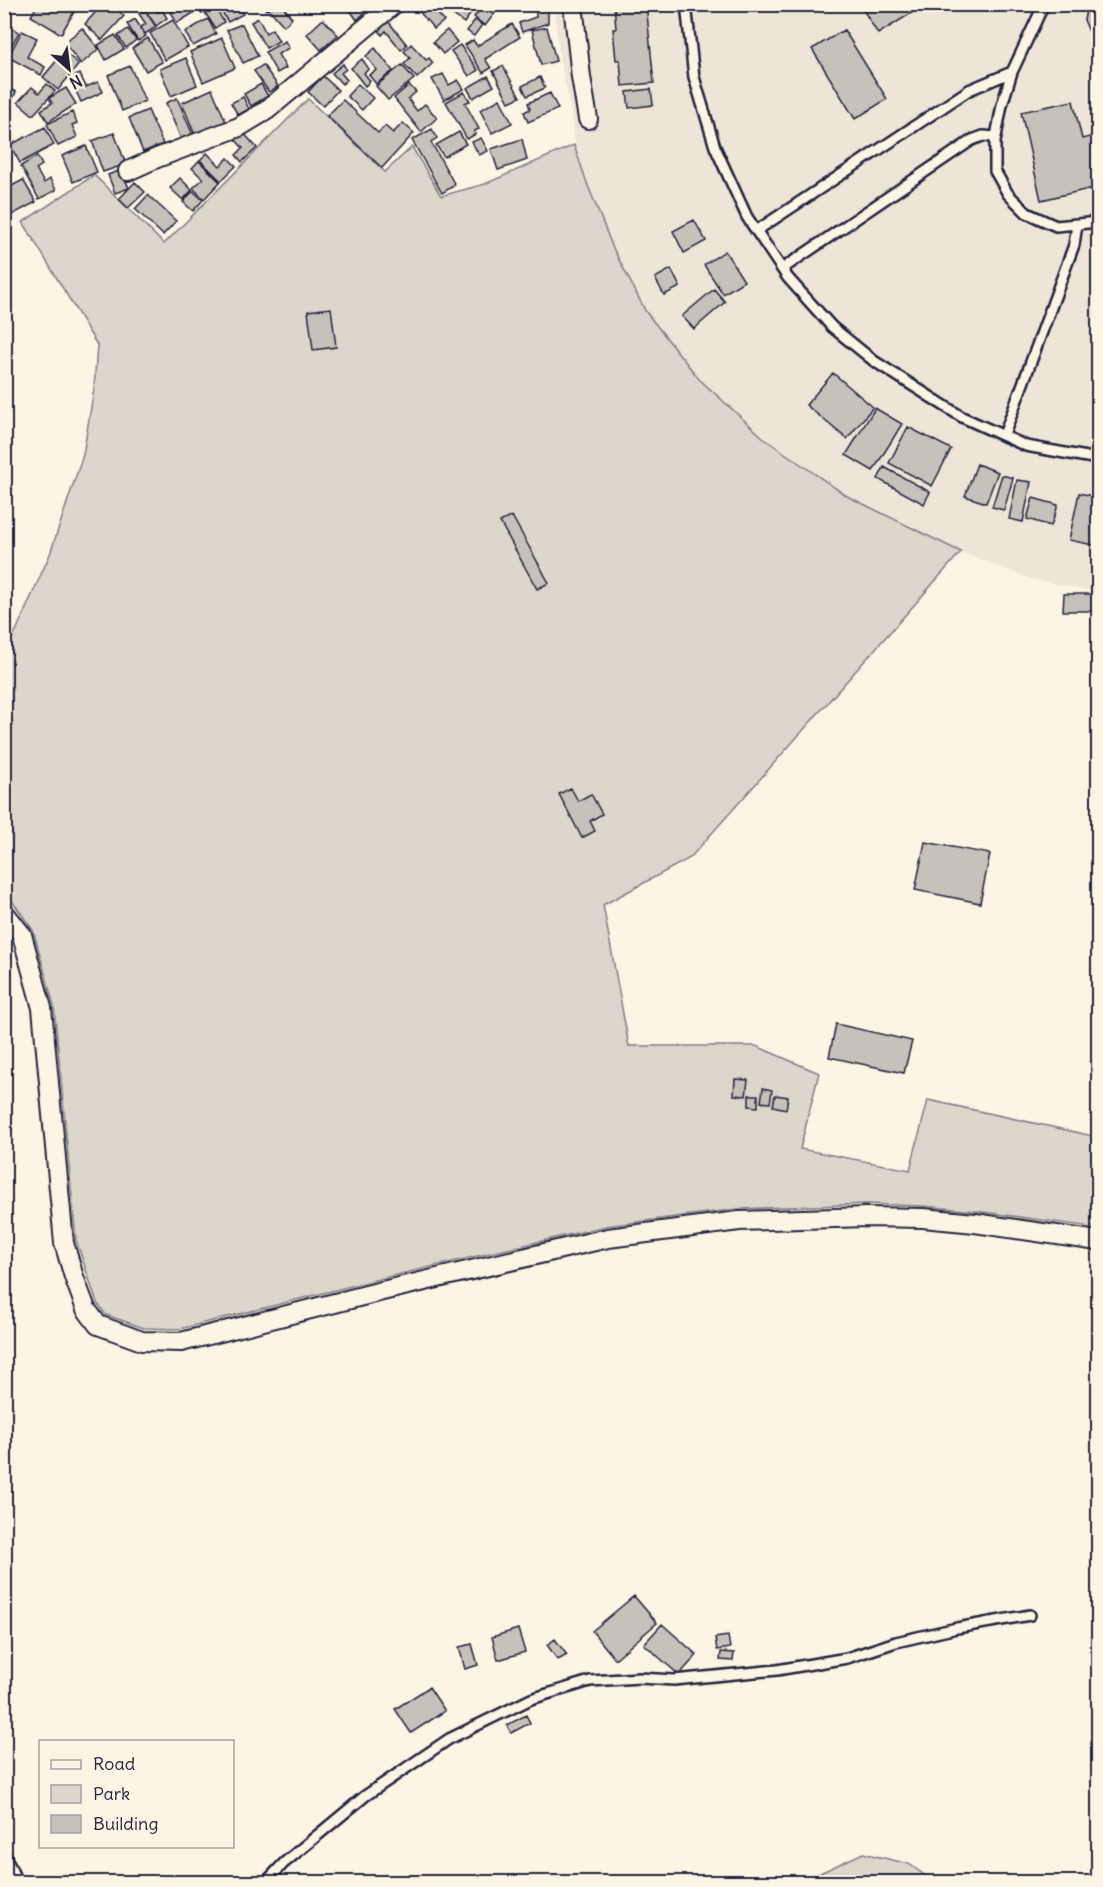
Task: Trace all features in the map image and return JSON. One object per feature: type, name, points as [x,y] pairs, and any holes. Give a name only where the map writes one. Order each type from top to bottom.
[{"type":"street","points":[[128,171],[239,127],[267,110],[394,4]]},
{"type":"street","points":[[573,4],[588,119]]},
{"type":"street","points":[[4,912],[22,935],[42,1008],[64,1243],[86,1309],[98,1325],[118,1334],[142,1341],[181,1342],[378,1292],[608,1238],[739,1221],[867,1217],[923,1218],[975,1223],[1098,1241]]},
{"type":"lane","points":[[686,4],[694,77],[712,137],[747,217],[782,268],[832,327],[874,361],[962,417],[1026,446],[1098,459]]},
{"type":"lane","points":[[1044,4],[1012,72],[1002,105],[996,137],[995,171],[1008,194],[1027,213],[1056,226],[1098,222]]},
{"type":"lane","points":[[756,231],[969,90],[1012,72]]},
{"type":"lane","points":[[782,268],[972,140],[983,136],[996,137]]},
{"type":"lane","points":[[1004,435],[1074,245],[1077,224]]},
{"type":"lane","points":[[266,1882],[284,1863],[364,1796],[449,1739],[531,1699],[590,1681],[640,1678],[674,1680],[777,1670],[846,1658],[896,1642],[1030,1615]]},
{"type":"lane","points":[[4,1853],[17,1882]]},
{"type":"shaded area","points":[[554,4],[1098,5],[1098,592],[1031,579],[961,552],[847,496],[766,440],[699,379],[646,312],[612,246],[587,183],[575,145],[570,106],[559,55]]},
{"type":"green space","points":[[308,99],[385,172],[412,147],[441,196],[485,184],[574,145],[612,246],[646,312],[699,379],[766,440],[847,496],[961,552],[690,858],[603,905],[629,1046],[756,1046],[819,1073],[800,1149],[910,1170],[928,1100],[1098,1137],[1098,1228],[923,1206],[867,1204],[738,1209],[606,1226],[375,1280],[180,1329],[144,1328],[106,1315],[97,1303],[76,1240],[54,1006],[33,930],[5,891],[4,650],[16,631],[50,554],[83,455],[94,389],[97,345],[23,222],[94,175],[164,244]]},
{"type":"green space","points":[[863,1853],[909,1864],[934,1882],[801,1882]]},
{"type":"building","points":[[38,4],[61,4],[74,12],[61,34],[31,16]]},
{"type":"building","points":[[103,4],[112,4],[124,16],[102,40],[85,24]]},
{"type":"building","points":[[146,4],[152,4],[157,12],[162,10],[167,18],[156,26],[143,7]]},
{"type":"building","points":[[184,4],[193,4],[197,11],[177,23],[171,12]]},
{"type":"building","points":[[197,4],[213,4],[224,22],[215,28]]},
{"type":"building","points":[[217,4],[237,4],[243,14],[228,22]]},
{"type":"building","points":[[261,4],[281,4],[292,18],[284,26],[269,9],[266,10]]},
{"type":"building","points":[[346,4],[374,4],[357,20]]},
{"type":"building","points":[[413,4],[429,4],[444,21],[434,29]]},
{"type":"building","points":[[447,4],[478,4],[464,23],[444,8]]},
{"type":"building","points":[[484,4],[502,4],[485,26],[474,17]]},
{"type":"building","points":[[536,4],[548,4],[548,23],[522,32],[519,23],[536,17]]},
{"type":"building","points":[[614,4],[646,4],[654,83],[622,86],[620,60],[616,60],[613,29],[616,29]]},
{"type":"building","points":[[868,4],[926,4],[878,34],[862,8]]},
{"type":"building","points":[[1098,4],[1098,52],[1084,20],[1086,10]]},
{"type":"building","points":[[145,10],[156,27],[145,34],[141,27],[146,24],[139,14]]},
{"type":"building","points":[[258,18],[266,33],[272,29],[279,41],[266,48],[251,22]]},
{"type":"building","points":[[135,19],[146,36],[138,41],[127,24]]},
{"type":"building","points":[[208,19],[216,34],[193,46],[185,32]]},
{"type":"building","points":[[323,19],[338,35],[321,50],[307,34]]},
{"type":"building","points":[[173,20],[188,47],[165,60],[150,33]]},
{"type":"building","points":[[475,20],[482,25],[474,36],[467,31]]},
{"type":"building","points":[[388,21],[407,45],[401,50],[386,31],[382,35],[378,29]]},
{"type":"building","points":[[5,24],[19,32],[5,57],[4,56]]},
{"type":"building","points":[[242,24],[258,56],[243,63],[227,30]]},
{"type":"building","points":[[512,24],[520,37],[485,59],[491,68],[483,73],[465,45],[473,40],[477,46]]},
{"type":"building","points":[[547,27],[556,61],[541,65],[532,30]]},
{"type":"building","points":[[82,28],[99,49],[81,64],[64,43]]},
{"type":"building","points":[[128,29],[136,40],[126,48],[118,36]]},
{"type":"building","points":[[447,30],[457,42],[443,54],[433,42]]},
{"type":"building","points":[[844,30],[887,99],[855,119],[812,49]]},
{"type":"building","points":[[22,31],[37,38],[27,57],[45,67],[41,75],[8,57]]},
{"type":"building","points":[[115,35],[124,49],[106,60],[98,45]]},
{"type":"building","points":[[148,38],[162,62],[146,71],[132,48]]},
{"type":"building","points":[[222,38],[235,68],[203,82],[190,52]]},
{"type":"building","points":[[285,41],[289,48],[278,54],[286,68],[277,73],[265,52]]},
{"type":"building","points":[[411,44],[426,60],[429,58],[433,63],[417,78],[404,64],[410,58],[404,51]]},
{"type":"building","points":[[460,45],[478,70],[469,76],[451,51]]},
{"type":"building","points":[[375,48],[393,71],[376,84],[369,75],[377,70],[366,56]]},
{"type":"building","points":[[64,52],[79,64],[58,90],[43,77]]},
{"type":"building","points":[[186,58],[197,85],[171,96],[160,69]]},
{"type":"building","points":[[362,59],[369,69],[364,73],[370,81],[365,86],[351,68]]},
{"type":"building","points":[[343,64],[346,69],[341,73],[347,80],[342,84],[332,73]]},
{"type":"building","points":[[263,65],[278,86],[269,92],[254,71]]},
{"type":"building","points":[[402,65],[414,79],[388,100],[376,86]]},
{"type":"building","points":[[130,66],[145,101],[122,111],[108,75]]},
{"type":"building","points":[[503,66],[520,97],[509,102],[493,71]]},
{"type":"building","points":[[80,74],[86,87],[98,82],[103,92],[81,102],[70,78]]},
{"type":"building","points":[[443,74],[449,85],[458,80],[464,89],[444,100],[432,79]]},
{"type":"building","points":[[323,76],[338,90],[323,106],[308,92]]},
{"type":"building","points":[[488,76],[494,86],[473,98],[467,88]]},
{"type":"building","points":[[540,77],[545,88],[527,96],[522,86]]},
{"type":"building","points":[[47,84],[55,91],[33,115],[18,102],[32,87],[39,93]]},
{"type":"building","points":[[261,84],[268,96],[251,106],[244,94]]},
{"type":"building","points":[[358,84],[373,98],[362,110],[347,96]]},
{"type":"building","points":[[409,85],[416,92],[408,99],[417,111],[425,104],[437,118],[421,132],[394,98]]},
{"type":"building","points":[[4,87],[16,92],[9,108],[4,106]]},
{"type":"building","points":[[66,88],[76,104],[48,122],[41,110],[52,103],[49,98]]},
{"type":"building","points":[[212,89],[226,122],[195,135],[182,103]]},
{"type":"building","points":[[651,89],[653,105],[629,108],[627,92]]},
{"type":"building","points":[[464,92],[470,101],[465,103],[479,129],[474,131],[476,134],[467,139],[446,102]]},
{"type":"building","points":[[550,93],[558,109],[528,122],[524,112],[530,109],[528,103]]},
{"type":"building","points":[[243,97],[249,109],[238,115],[231,103]]},
{"type":"building","points":[[177,98],[193,135],[181,139],[166,103]]},
{"type":"building","points":[[500,99],[512,123],[492,133],[480,110]]},
{"type":"building","points":[[343,100],[378,133],[385,126],[393,133],[403,123],[414,133],[382,168],[327,116]]},
{"type":"building","points":[[1073,101],[1082,139],[1098,135],[1098,187],[1041,200],[1021,112]]},
{"type":"building","points":[[148,110],[163,144],[143,152],[129,118]]},
{"type":"building","points":[[72,112],[77,123],[72,125],[77,137],[58,146],[47,124]]},
{"type":"building","points":[[45,127],[54,145],[20,163],[10,145]]},
{"type":"building","points":[[432,129],[437,138],[431,142],[455,185],[442,193],[412,140]]},
{"type":"building","points":[[242,131],[257,148],[242,162],[236,155],[243,148],[234,138]]},
{"type":"building","points":[[459,132],[466,144],[444,157],[436,145]]},
{"type":"building","points":[[114,133],[126,164],[103,172],[92,141]]},
{"type":"building","points":[[481,138],[488,151],[479,155],[472,142]]},
{"type":"building","points":[[522,139],[527,160],[498,170],[491,149]]},
{"type":"building","points":[[86,146],[97,172],[73,182],[62,156]]},
{"type":"building","points":[[207,153],[220,166],[228,158],[236,166],[221,181],[200,160]]},
{"type":"building","points":[[37,156],[42,165],[36,169],[44,183],[50,179],[56,190],[39,199],[21,166]]},
{"type":"building","points":[[199,161],[220,182],[204,199],[193,188],[203,179],[192,168]]},
{"type":"building","points":[[121,170],[129,188],[115,193],[108,175]]},
{"type":"building","points":[[180,178],[192,190],[183,200],[170,188]]},
{"type":"building","points":[[23,180],[36,202],[10,216],[4,206],[4,190]]},
{"type":"building","points":[[135,182],[145,192],[128,208],[119,199]]},
{"type":"building","points":[[193,191],[203,200],[193,211],[183,202]]},
{"type":"building","points":[[148,195],[176,221],[163,235],[135,209]]},
{"type":"building","points":[[694,220],[706,241],[684,253],[673,231]]},
{"type":"building","points":[[725,251],[744,281],[723,294],[704,265]]},
{"type":"building","points":[[671,269],[680,287],[664,295],[655,278]]},
{"type":"building","points":[[714,289],[725,302],[694,329],[682,316]]},
{"type":"building","points":[[331,308],[336,347],[313,350],[308,311]]},
{"type":"building","points":[[833,373],[873,407],[847,439],[806,405]]},
{"type":"building","points":[[875,408],[902,424],[873,471],[846,455]]},
{"type":"building","points":[[908,427],[951,449],[932,486],[889,463]]},
{"type":"building","points":[[977,464],[998,472],[986,503],[965,496]]},
{"type":"building","points":[[884,467],[930,492],[924,504],[878,479]]},
{"type":"building","points":[[1002,475],[1013,478],[1004,510],[992,507]]},
{"type":"building","points":[[1017,480],[1031,482],[1023,522],[1009,519]]},
{"type":"building","points":[[1079,493],[1098,497],[1098,546],[1069,540]]},
{"type":"building","points":[[1033,498],[1058,505],[1051,526],[1027,519]]},
{"type":"building","points":[[512,516],[549,583],[537,589],[500,522]]},
{"type":"building","points":[[1064,594],[1093,594],[1093,611],[1063,611]]},
{"type":"building","points":[[571,788],[578,801],[591,794],[602,814],[590,821],[595,831],[582,838],[559,794]]},
{"type":"building","points":[[925,842],[990,854],[980,903],[915,890]]},
{"type":"building","points":[[836,1024],[912,1041],[904,1073],[829,1057]]},
{"type":"building","points":[[735,1079],[748,1080],[746,1096],[734,1095]]},
{"type":"building","points":[[763,1088],[772,1090],[770,1103],[761,1102]]},
{"type":"building","points":[[749,1095],[758,1095],[758,1107],[749,1106]]},
{"type":"building","points":[[775,1095],[788,1097],[786,1109],[773,1106]]},
{"type":"building","points":[[634,1596],[657,1623],[615,1659],[592,1631]]},
{"type":"building","points":[[662,1624],[697,1655],[679,1675],[644,1644]]},
{"type":"building","points":[[518,1629],[525,1652],[498,1660],[492,1637]]},
{"type":"building","points":[[728,1636],[730,1648],[717,1650],[715,1638]]},
{"type":"building","points":[[555,1639],[567,1655],[558,1660],[547,1645]]},
{"type":"building","points":[[472,1644],[478,1665],[465,1669],[459,1647]]},
{"type":"building","points":[[721,1652],[734,1653],[733,1661],[720,1660]]},
{"type":"building","points":[[429,1687],[445,1711],[411,1733],[395,1709]]},
{"type":"building","points":[[526,1715],[530,1723],[511,1733],[507,1725]]}]
